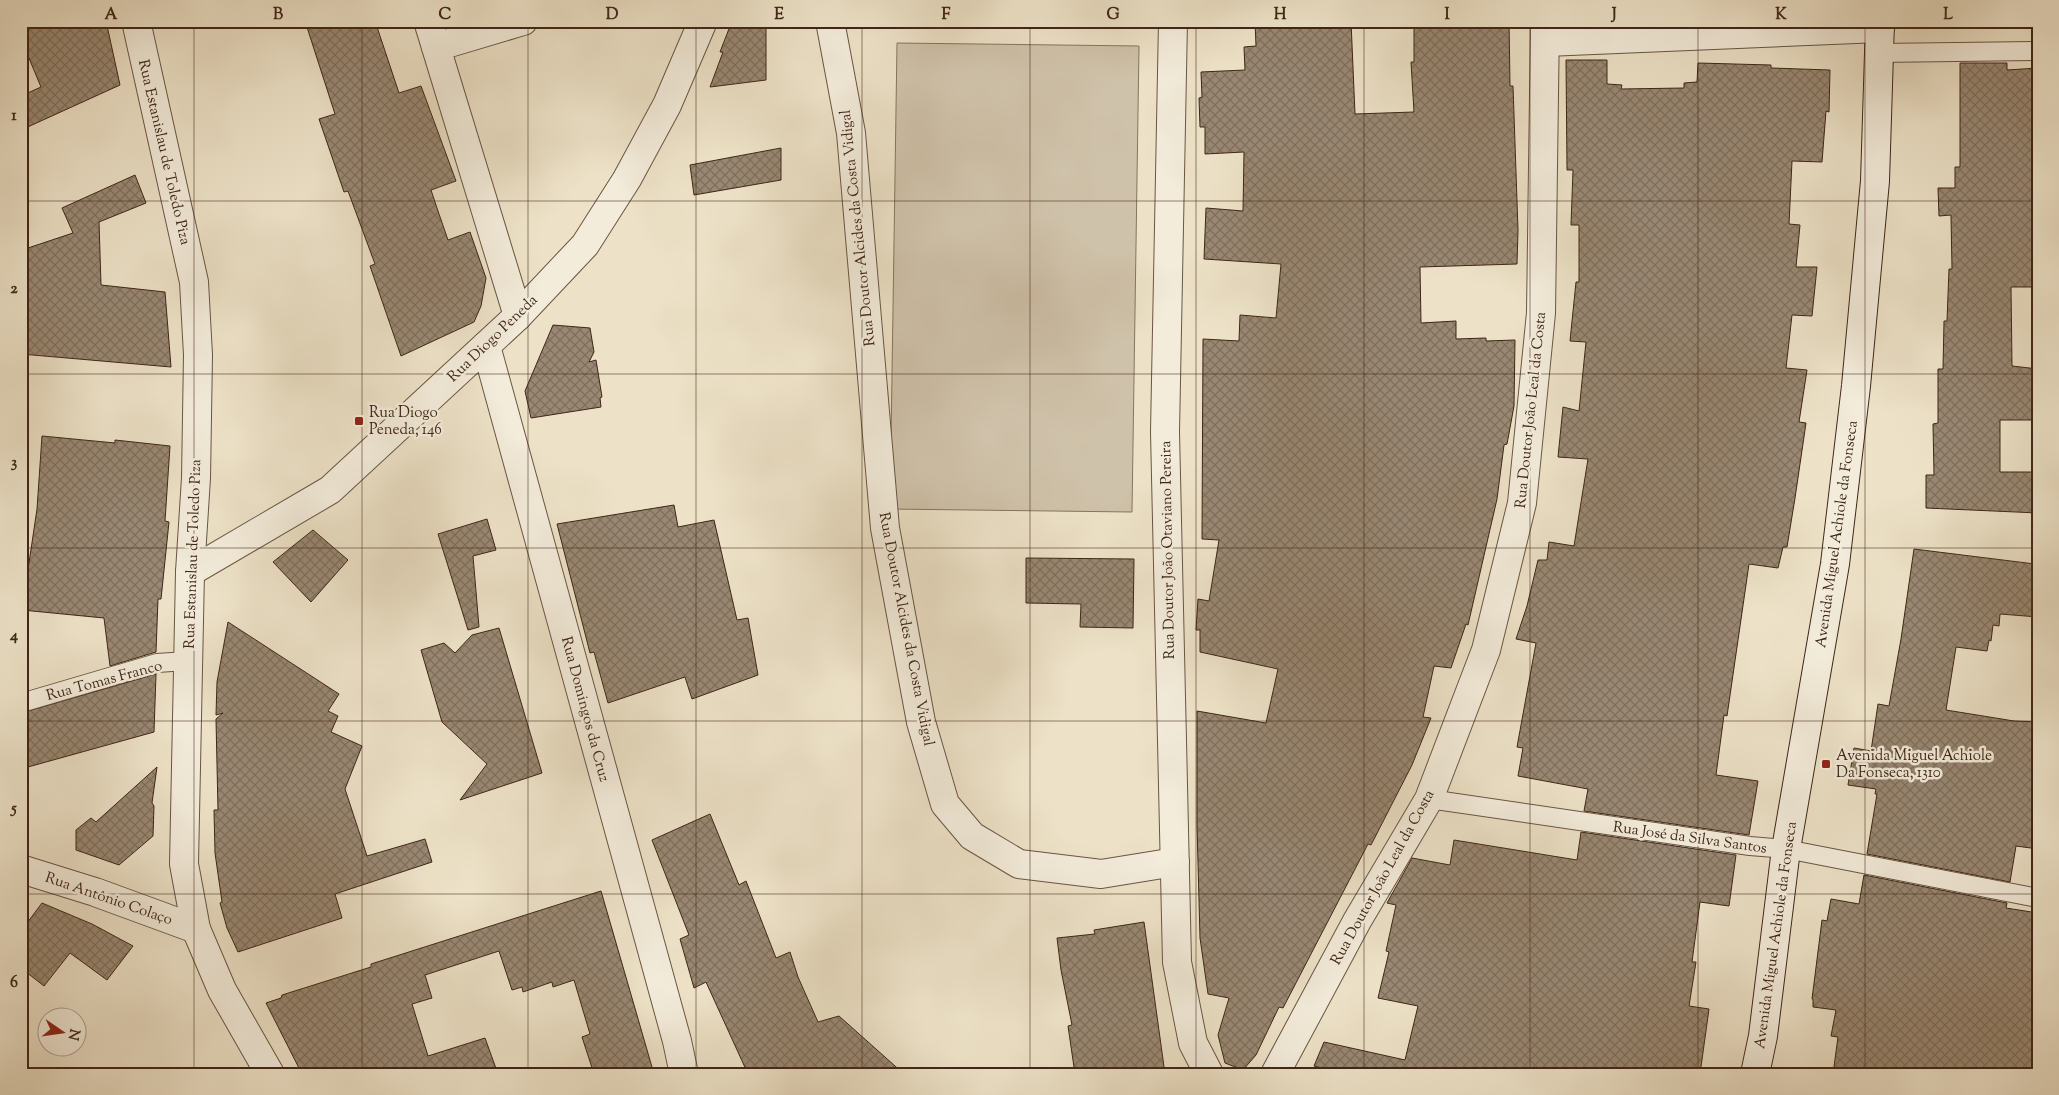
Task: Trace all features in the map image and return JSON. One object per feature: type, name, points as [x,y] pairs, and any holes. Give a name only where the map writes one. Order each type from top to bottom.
[{"type":"street","name":"Rua Estanislau de Toledo Piza","points":[[136,21],[194,282],[198,374],[196,478],[190,572],[184,864],[196,929],[222,990],[270,1074]]},
{"type":"street","points":[[428,21],[518,316]]},
{"type":"street","points":[[436,47],[523,21]]},
{"type":"street","name":"Rua Diogo Peneda","points":[[190,572],[330,490],[518,316],[585,244],[627,179],[667,105],[703,21]]},
{"type":"street","name":"Rua Doutor Alcides da Costa Vidigal","points":[[830,21],[851,133],[885,528],[921,722],[945,804],[972,836],[1019,864],[1101,874],[1175,862]]},
{"type":"street","name":"Rua Doutor João Otaviano Pereira","points":[[1173,21],[1165,432],[1177,962],[1194,1043],[1209,1074]]},
{"type":"street","points":[[1546,32],[1879,34]]},
{"type":"street","name":"Rua Doutor João Leal da Costa","points":[[1275,1074],[1357,921],[1428,799],[1486,650],[1522,502],[1541,313],[1546,32]]},
{"type":"street","name":"Avenida Miguel Achiole da Fonseca","points":[[1755,1074],[1763,1036],[1786,849],[1835,564],[1856,386],[1875,181],[1879,34]]},
{"type":"street","name":"Rua Domingos da Cruz","points":[[486,346],[677,1041],[684,1074]]},
{"type":"street","name":"Rua Antônio Colaço","points":[[21,869],[95,892],[196,929]]},
{"type":"lane","points":[[1879,34],[2038,51]]},
{"type":"lane","name":"Rua Tomas Franco","points":[[21,704],[157,663],[188,661]]},
{"type":"lane","name":"Rua José da Silva Santos","points":[[1428,799],[1750,846],[1786,849],[2038,898]]},
{"type":"shaded area","points":[[897,43],[1139,46],[1132,512],[890,509]]},
{"type":"building","points":[[32,21],[106,21],[120,85],[21,130],[21,96],[41,87],[21,39],[21,25]]},
{"type":"building","points":[[305,21],[375,21],[399,93],[421,86],[456,181],[431,190],[439,214],[448,240],[470,232],[486,278],[481,306],[474,322],[401,356],[370,266],[375,264],[348,191],[344,192],[319,119],[335,114]]},
{"type":"building","points":[[732,21],[766,21],[766,80],[710,87],[723,52],[720,52]]},
{"type":"building","points":[[1255,21],[1351,21],[1355,114],[1414,112],[1411,62],[1414,62],[1414,21],[1509,21],[1510,86],[1513,86],[1518,230],[1517,264],[1420,267],[1421,323],[1456,321],[1456,339],[1486,338],[1486,341],[1515,340],[1514,406],[1507,444],[1504,445],[1497,499],[1468,625],[1466,624],[1451,668],[1434,666],[1423,717],[1431,718],[1412,765],[1371,845],[1368,844],[1283,1008],[1279,1007],[1256,1055],[1243,1070],[1225,1063],[1218,1035],[1229,998],[1208,994],[1200,938],[1197,825],[1197,711],[1266,723],[1278,669],[1200,652],[1200,630],[1196,630],[1198,599],[1209,601],[1219,540],[1202,539],[1203,339],[1239,341],[1240,315],[1276,318],[1281,264],[1204,259],[1206,208],[1243,211],[1244,152],[1205,154],[1205,127],[1200,127],[1199,98],[1202,97],[1201,72],[1245,70],[1244,47],[1256,46]]},
{"type":"building","points":[[1566,60],[1607,60],[1607,84],[1622,85],[1621,89],[1684,88],[1684,83],[1697,82],[1698,63],[1771,65],[1771,68],[1830,70],[1829,112],[1826,111],[1822,162],[1792,161],[1789,224],[1800,225],[1796,267],[1817,267],[1812,316],[1792,315],[1786,368],[1807,370],[1799,422],[1806,423],[1795,498],[1787,547],[1783,547],[1778,568],[1749,564],[1727,716],[1724,715],[1716,775],[1758,781],[1749,835],[1584,811],[1588,789],[1518,776],[1523,748],[1517,747],[1536,643],[1516,639],[1527,606],[1538,560],[1547,560],[1549,542],[1574,546],[1588,459],[1558,457],[1563,407],[1579,411],[1586,342],[1570,341],[1576,282],[1579,282],[1579,225],[1571,225],[1573,170],[1567,170]]},
{"type":"building","points":[[1960,63],[2007,63],[2007,70],[2038,68],[2038,287],[2011,287],[2012,366],[2038,369],[2038,420],[2000,420],[2000,472],[2038,472],[2038,513],[1926,508],[1926,475],[1934,475],[1933,424],[1938,423],[1938,369],[1943,369],[1944,321],[1947,321],[1949,269],[1952,269],[1951,215],[1939,216],[1938,188],[1955,188],[1955,167],[1960,167]]},
{"type":"building","points":[[781,148],[781,180],[694,195],[690,165]]},
{"type":"building","points":[[135,175],[146,203],[99,222],[101,285],[165,292],[171,367],[21,354],[22,250],[73,233],[62,208]]},
{"type":"building","points":[[553,325],[590,328],[594,352],[589,362],[596,360],[602,397],[600,398],[601,407],[531,418],[525,391]]},
{"type":"building","points":[[42,436],[115,443],[115,440],[170,446],[165,521],[169,522],[161,599],[158,599],[156,652],[110,666],[104,618],[22,610],[37,509]]},
{"type":"building","points":[[674,505],[678,527],[714,520],[737,620],[748,618],[758,675],[692,699],[685,677],[608,703],[594,652],[590,653],[557,524]]},
{"type":"building","points":[[487,519],[496,550],[473,556],[479,627],[468,630],[438,534]]},
{"type":"building","points":[[313,530],[348,560],[311,602],[273,562]]},
{"type":"building","points":[[1914,549],[2035,564],[2035,569],[2038,569],[2038,617],[2000,614],[1999,626],[1993,625],[1991,641],[1989,640],[1987,651],[1956,647],[1946,710],[2014,721],[2038,722],[2038,849],[2016,846],[2010,882],[1867,854],[1877,794],[1875,794],[1876,789],[1848,785],[1854,748],[1871,751],[1878,704],[1889,706]]},
{"type":"building","points":[[1026,558],[1134,559],[1133,628],[1080,627],[1081,604],[1026,603]]},
{"type":"building","points":[[228,622],[339,694],[328,711],[338,716],[331,732],[362,746],[345,789],[367,856],[425,839],[432,862],[335,894],[342,918],[238,952],[227,928],[220,903],[222,902],[215,853],[214,810],[218,810],[216,719],[223,713],[216,715],[217,682]]},
{"type":"building","points":[[499,628],[542,773],[460,800],[487,764],[442,722],[421,650],[444,643],[455,653],[472,635]]},
{"type":"building","points":[[156,674],[154,732],[28,767],[21,737],[21,713]]},
{"type":"building","points":[[157,767],[152,803],[154,806],[153,836],[119,865],[76,850],[76,830],[91,818],[96,822]]},
{"type":"building","points":[[710,814],[739,885],[746,881],[776,958],[790,952],[798,977],[818,1022],[839,1016],[904,1074],[748,1074],[706,982],[694,988],[680,939],[689,935],[652,840]]},
{"type":"building","points":[[1581,832],[1736,855],[1729,906],[1700,902],[1692,962],[1696,962],[1689,1006],[1709,1009],[1700,1074],[1435,1074],[1413,1069],[1412,1074],[1346,1074],[1314,1066],[1324,1042],[1405,1060],[1418,1006],[1378,998],[1389,952],[1386,951],[1396,905],[1387,903],[1412,858],[1450,865],[1454,840],[1577,860]]},
{"type":"building","points":[[1864,875],[2007,903],[2006,908],[2038,913],[2038,1074],[1833,1074],[1838,1037],[1831,1036],[1836,1010],[1813,1007],[1812,999],[1822,920],[1827,921],[1831,899],[1859,904]]},
{"type":"building","points":[[601,891],[654,1074],[594,1074],[582,1037],[590,1034],[574,980],[553,987],[552,982],[523,992],[522,987],[512,990],[499,951],[425,975],[432,998],[412,1004],[428,1056],[485,1038],[498,1074],[302,1074],[266,1003],[281,998],[282,995],[371,967],[371,964]]},
{"type":"building","points":[[42,903],[92,924],[133,946],[107,980],[70,953],[44,986],[21,968],[21,931]]},
{"type":"building","points":[[1144,922],[1165,1074],[1075,1074],[1068,1026],[1072,1025],[1057,938],[1095,934],[1094,930]]},
{"type":"place","name":"Rua Diogo Peneda, 146","points":[[359,421]]},
{"type":"place","name":"Avenida Miguel Achiole Da Fonseca, 1310","points":[[1826,764]]}]
